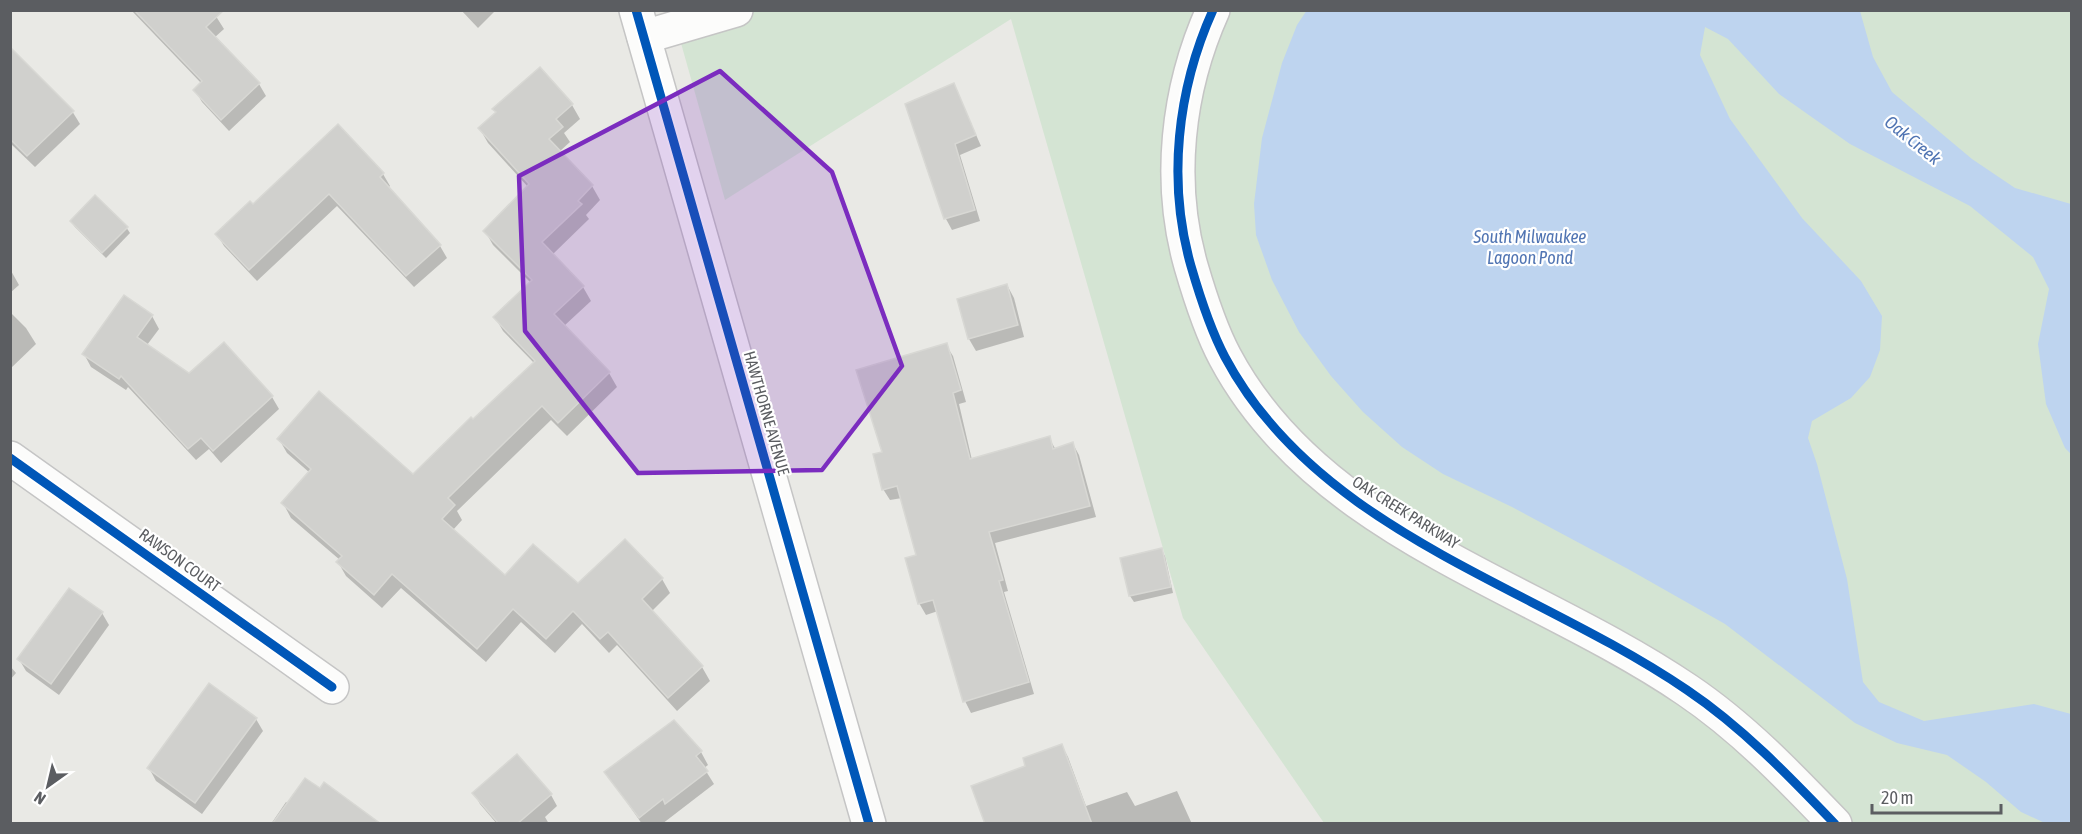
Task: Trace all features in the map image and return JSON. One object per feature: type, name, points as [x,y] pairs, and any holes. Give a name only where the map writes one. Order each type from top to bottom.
[{"type":"street","points":[[640,24],[736,10]]},
{"type":"street","name":"OAK CREEK PARKWAY","points":[[1213,10],[1193,66],[1180,126],[1177,185],[1184,239],[1201,301],[1225,357],[1250,397],[1281,435],[1315,469],[1352,498],[1396,528],[1634,658],[1687,690],[1746,737],[1795,782],[1835,824]]},
{"type":"street","name":"HAWTHORNE AVENUE","points":[[640,24],[869,824]]},
{"type":"street","name":"RAWSON COURT","points":[[10,458],[332,687]]},
{"type":"highlighted area","points":[[720,71],[832,172],[902,366],[822,470],[638,473],[525,331],[519,176]]},
{"type":"green space","points":[[672,11],[2071,11],[2071,823],[1324,823],[1183,618],[1011,19],[725,200]]},
{"type":"water","name":"South Milwaukee Lagoon Pond","points":[[1307,10],[1860,11],[1873,57],[1892,92],[1972,159],[2015,188],[2071,204],[2071,454],[2065,448],[2046,404],[2038,344],[2049,289],[2033,257],[1970,206],[1850,144],[1779,94],[1728,39],[1705,27],[1700,55],[1730,119],[1802,218],[1861,281],[1882,316],[1880,350],[1870,377],[1851,398],[1812,421],[1808,438],[1847,579],[1863,682],[1879,702],[1924,721],[2034,704],[2071,714],[2071,823],[2045,823],[2021,812],[1986,782],[1947,755],[1897,743],[1855,723],[1725,624],[1512,507],[1443,474],[1402,447],[1363,412],[1331,376],[1299,332],[1272,280],[1256,235],[1254,204],[1262,138],[1282,63],[1297,25]]},
{"type":"building","points":[[134,10],[224,10],[206,27],[260,83],[221,120],[193,90],[202,81]]},
{"type":"building","points":[[10,47],[74,111],[27,156],[10,139]]},
{"type":"building","points":[[540,67],[573,104],[556,119],[563,127],[549,139],[593,185],[578,201],[582,204],[542,242],[584,286],[554,314],[610,372],[558,423],[542,406],[448,498],[455,505],[442,519],[505,575],[533,544],[578,583],[625,539],[663,578],[642,599],[703,666],[668,698],[608,632],[600,639],[573,611],[546,639],[513,609],[477,649],[392,574],[374,595],[336,562],[342,556],[281,503],[311,469],[277,439],[319,391],[413,474],[471,417],[473,419],[535,361],[493,317],[532,280],[483,231],[529,184],[478,128],[496,112],[492,109]]},
{"type":"building","points":[[954,83],[976,135],[955,144],[975,210],[944,219],[905,104]]},
{"type":"building","points":[[338,124],[384,173],[380,177],[441,245],[406,276],[329,194],[249,270],[215,234],[250,201],[253,204]]},
{"type":"building","points":[[95,195],[128,227],[102,253],[70,221]]},
{"type":"building","points":[[1007,284],[1018,325],[968,339],[957,299]]},
{"type":"building","points":[[124,295],[153,315],[137,337],[189,373],[224,342],[273,396],[213,451],[201,438],[188,449],[121,376],[119,379],[82,354]]},
{"type":"building","points":[[947,343],[961,390],[953,393],[970,459],[1050,436],[1053,449],[1073,442],[1090,506],[989,532],[1003,580],[999,581],[1029,682],[963,702],[933,600],[918,604],[905,558],[916,555],[897,486],[882,490],[873,454],[882,452],[856,370]]},
{"type":"building","points":[[1162,548],[1171,587],[1129,596],[1120,558]]},
{"type":"building","points":[[69,588],[103,612],[51,684],[17,659]]},
{"type":"building","points":[[209,683],[257,718],[195,803],[147,768]]},
{"type":"building","points":[[674,720],[702,751],[696,756],[708,771],[665,804],[663,799],[639,818],[604,772]]},
{"type":"building","points":[[1062,744],[1092,824],[985,824],[971,786],[1025,766],[1023,758]]},
{"type":"building","points":[[517,754],[552,794],[517,824],[499,824],[472,793]]},
{"type":"building","points":[[305,778],[320,788],[324,782],[381,824],[272,824]]},
{"type":"cycle path","points":[[636,10],[869,824]]},
{"type":"cycle path","points":[[1213,10],[1191,72],[1184,104],[1178,169],[1179,202],[1191,266],[1210,324],[1225,357],[1265,417],[1315,468],[1371,512],[1433,550],[1627,653],[1707,704],[1764,753],[1835,824]]},
{"type":"cycle path","points":[[10,458],[332,687]]},
{"type":"water label","name":"Oak Creek","points":[[1913,140]]}]
